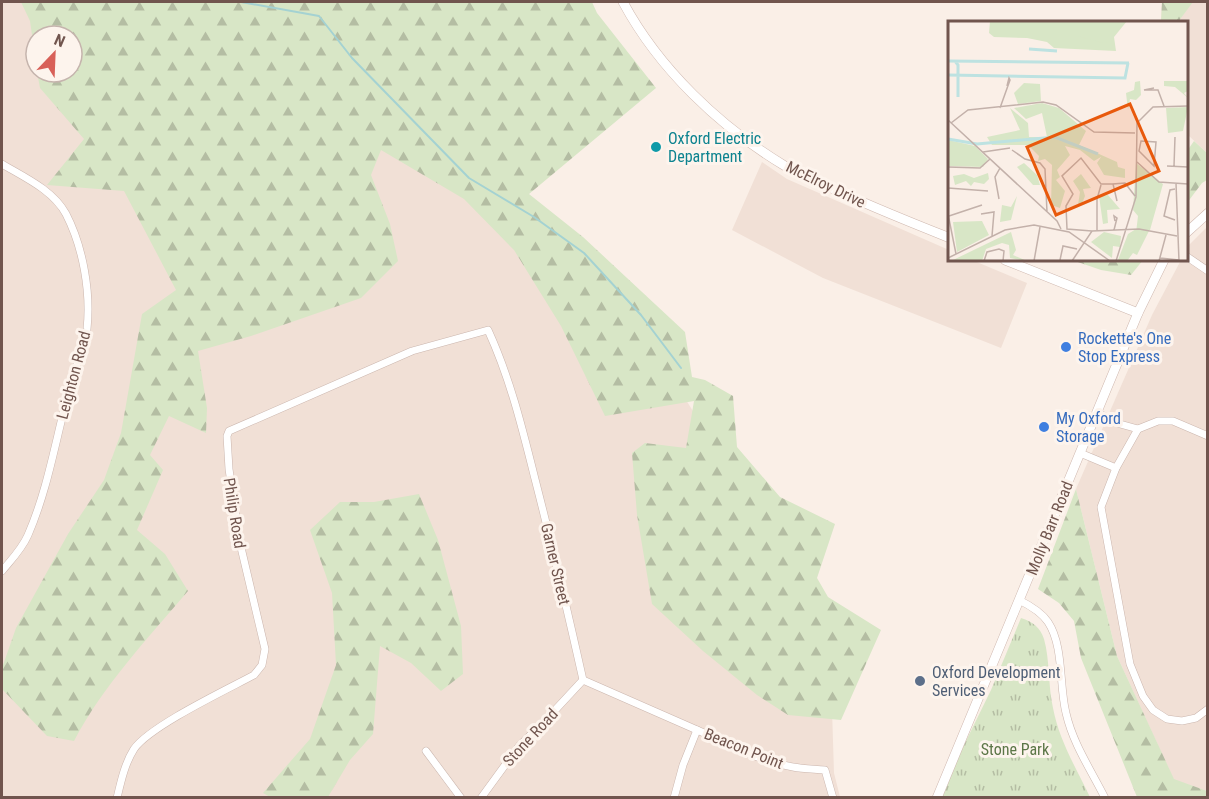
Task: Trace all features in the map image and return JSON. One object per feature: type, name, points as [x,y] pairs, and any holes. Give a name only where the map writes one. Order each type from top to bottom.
[{"type":"main road","name":"McElroy Drive","points":[[623,2],[652,47],[691,92],[734,132],[787,167],[858,201],[948,237]]},
{"type":"main road","points":[[1188,231],[1208,213]]},
{"type":"main road","points":[[1008,261],[1138,313]]},
{"type":"main road","name":"Molly Barr Road","points":[[937,798],[1138,313],[1164,261]]},
{"type":"street","name":"Leighton Road","points":[[2,164],[33,182],[65,212],[84,268],[88,298],[87,330],[28,535],[2,572]]},
{"type":"street","points":[[1188,257],[1208,271]]},
{"type":"street","name":"Garner Street","points":[[488,330],[500,355],[516,402],[555,554],[583,680]]},
{"type":"street","name":"Philip Road","points":[[117,798],[124,771],[135,748],[160,728],[254,675],[262,664],[265,649],[248,584],[234,507],[229,469],[227,436],[229,431],[412,351],[488,330]]},
{"type":"street","points":[[1098,413],[1120,424],[1138,429],[1158,421],[1173,421],[1208,436]]},
{"type":"street","points":[[1138,429],[1116,468],[1101,507],[1130,664],[1143,696],[1153,710],[1167,719],[1182,721],[1196,718],[1208,709]]},
{"type":"street","points":[[1080,453],[1116,468]]},
{"type":"street","points":[[1019,600],[1048,621],[1057,646],[1066,714],[1076,744],[1105,798]]},
{"type":"street","points":[[583,680],[697,730]]},
{"type":"street","name":"Stone Road","points":[[481,798],[519,746],[583,680]]},
{"type":"street","name":"Beacon Point","points":[[674,798],[683,765],[697,730],[754,756],[783,765],[825,770],[833,798]]},
{"type":"street","points":[[426,751],[461,798]]},
{"type":"shaded area","points":[[2,2],[199,2],[313,49],[681,392],[711,440],[831,677],[834,773],[840,797],[2,798]]},
{"type":"shaded area","points":[[1162,2],[1207,2],[1207,153],[1188,135],[1188,21],[1161,21]]},
{"type":"shaded area","points":[[762,162],[787,179],[948,250],[948,261],[974,261],[1027,283],[1001,348],[823,278],[732,230]]},
{"type":"shaded area","points":[[1207,227],[1207,791],[1174,780],[1117,656],[1076,489],[1152,315],[1180,261],[1188,261],[1189,245]]},
{"type":"green space","points":[[21,2],[592,2],[597,13],[656,88],[529,194],[583,237],[685,332],[692,377],[705,380],[733,396],[737,447],[780,497],[835,524],[817,578],[828,597],[881,630],[841,720],[788,715],[757,695],[703,651],[652,604],[637,515],[632,453],[645,443],[686,448],[694,401],[605,416],[561,326],[514,250],[464,199],[381,150],[371,175],[390,224],[398,261],[361,298],[251,336],[198,351],[207,408],[206,433],[169,416],[150,455],[163,470],[137,530],[165,554],[188,591],[112,682],[74,741],[47,736],[2,689],[2,668],[16,628],[68,534],[104,480],[121,433],[142,314],[176,290],[124,191],[47,185],[84,139],[40,88],[39,84],[84,84],[84,24],[30,24]]},
{"type":"green space","points":[[1162,2],[1193,2],[1179,21],[1161,21]]},
{"type":"green space","points":[[1194,141],[1207,153],[1207,180],[1188,202],[1188,150]]},
{"type":"green space","points":[[1075,261],[1142,261],[1131,275],[1101,270]]},
{"type":"green space","points":[[1076,489],[1117,656],[1174,779],[1207,791],[1207,797],[1137,797],[1081,658],[1074,621],[1059,603],[1038,589]]},
{"type":"green space","points":[[419,494],[438,540],[461,626],[463,674],[441,691],[411,663],[380,646],[373,734],[350,760],[328,797],[270,797],[263,793],[310,739],[336,665],[332,593],[310,530],[340,502],[374,502]]},
{"type":"green space","name":"Stone Park","points":[[1021,618],[1036,626],[1044,639],[1051,700],[1059,731],[1090,797],[938,798],[991,690]]},
{"type":"waterway","points":[[241,2],[319,16],[352,58],[469,178],[534,217],[584,253],[641,315],[681,368]]},
{"type":"place","name":"Oxford Electric Department","points":[[656,147]]},
{"type":"place","name":"Rockette's One Stop Express","points":[[1066,347]]},
{"type":"place","name":"My Oxford Storage","points":[[1044,427]]},
{"type":"place","name":"Oxford Development Services","points":[[920,681]]}]
